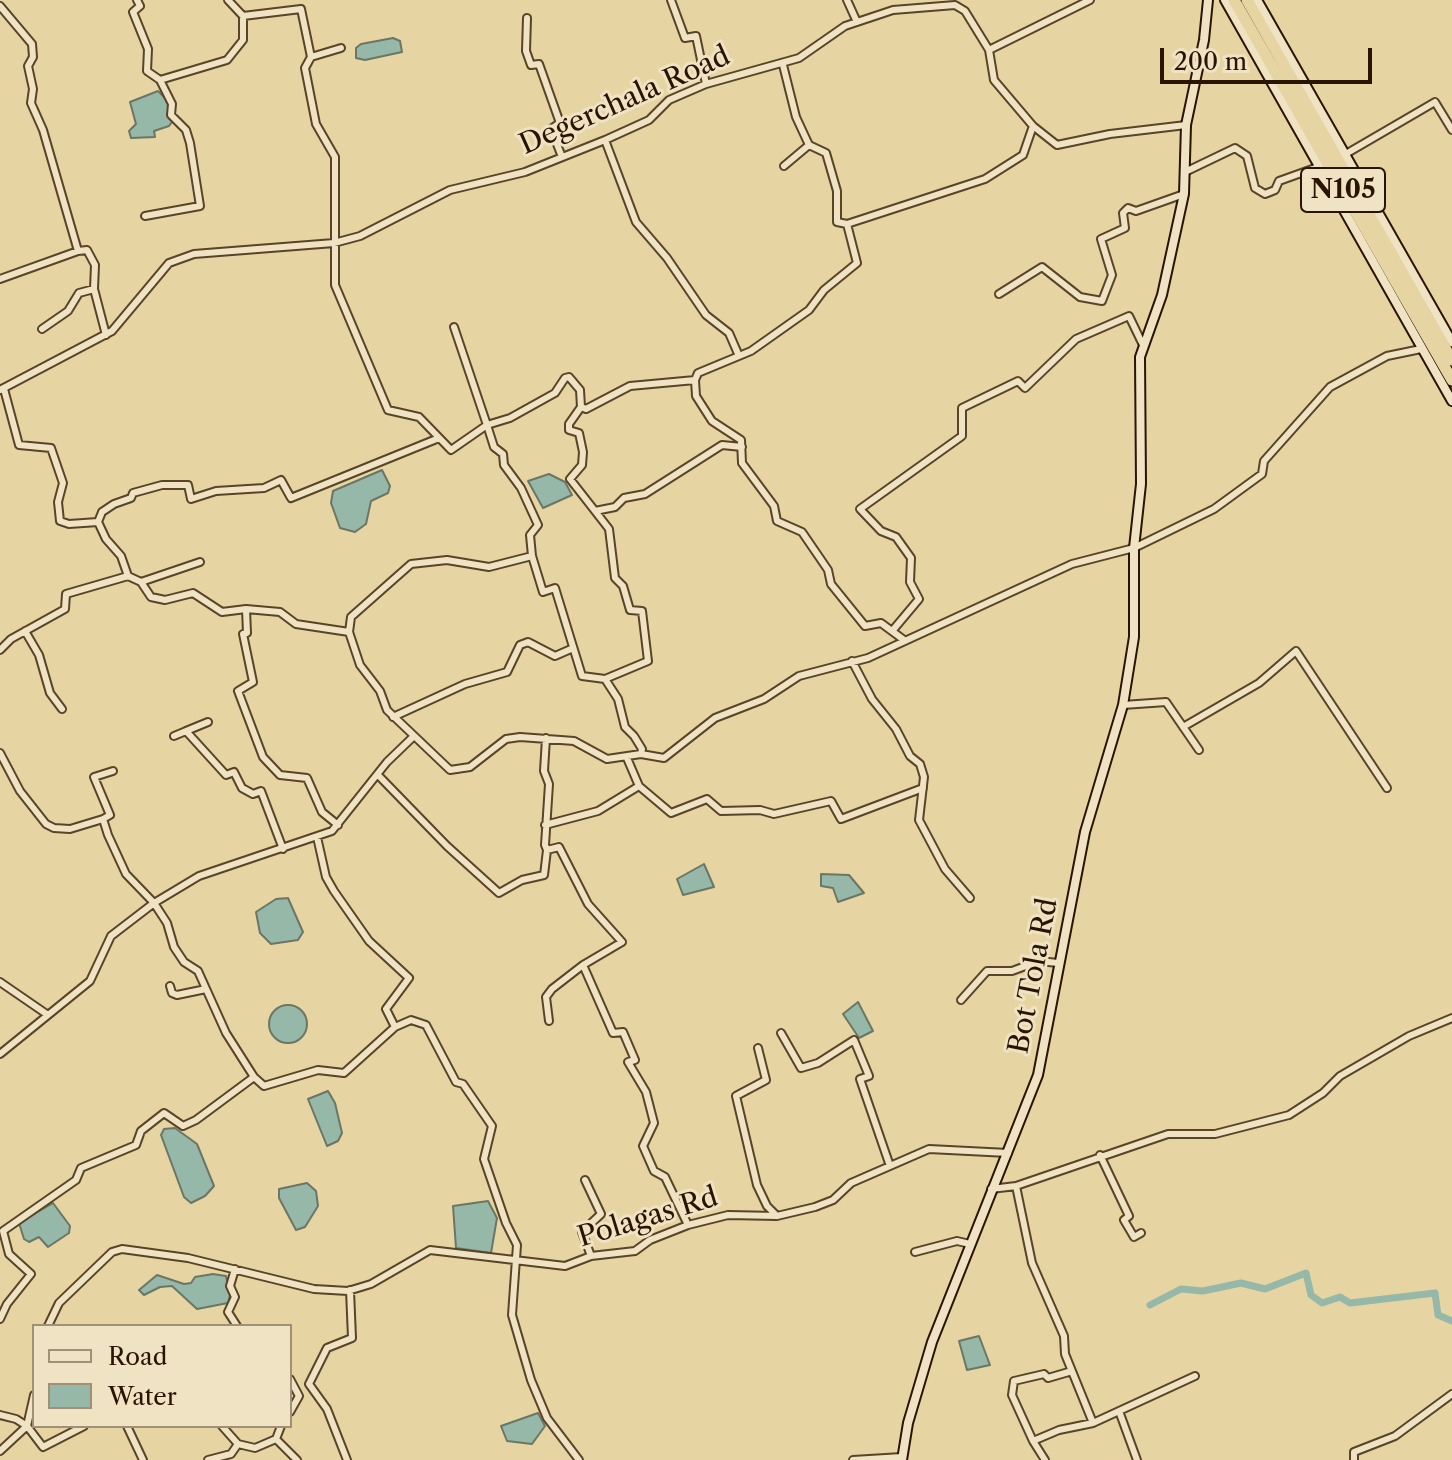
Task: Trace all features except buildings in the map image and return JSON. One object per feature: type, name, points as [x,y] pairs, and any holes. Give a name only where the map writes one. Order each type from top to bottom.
[{"type":"highway","name":"N105","points":[[1234,0],[1452,380]]},
{"type":"highway","name":"N105","points":[[1247,0],[1452,360]]},
{"type":"main road","name":"Bot Tola Rd","points":[[902,1458],[908,1423],[932,1342],[1038,1075],[1085,832],[1123,705],[1134,637],[1134,548],[1141,484],[1140,357],[1162,295],[1184,194],[1186,125],[1204,40],[1208,0]]},
{"type":"main road","points":[[1225,0],[1452,401]]},
{"type":"main road","points":[[1257,0],[1452,342]]},
{"type":"street","points":[[137,0],[140,6],[133,12],[148,49],[147,71],[160,80],[172,104],[171,115],[186,130],[200,206],[145,216]]},
{"type":"street","points":[[160,80],[227,60],[243,40],[243,16],[228,0]]},
{"type":"street","points":[[671,0],[685,38],[696,36],[706,84]]},
{"type":"street","points":[[847,0],[857,22]]},
{"type":"street","points":[[965,0],[965,11],[989,50],[994,80],[1033,126],[1057,145],[1110,134],[1186,125]]},
{"type":"street","points":[[989,50],[1090,0]]},
{"type":"street","name":"Degerchala Road","points":[[2,390],[106,335],[132,311],[148,285],[169,263],[194,254],[334,243],[397,220],[450,190],[525,172],[605,140],[649,120],[669,100],[706,84],[799,58],[857,22],[893,10],[928,10],[955,5],[965,11]]},
{"type":"street","points":[[0,6],[32,44],[33,57],[28,66],[33,89],[31,103],[43,130],[78,251]]},
{"type":"street","points":[[243,16],[301,9],[311,57],[305,68],[316,124],[335,157],[335,285],[388,410],[419,417],[451,450],[487,425],[510,418],[555,393],[569,377],[580,390],[581,407],[569,424],[569,430],[579,433],[583,452],[582,465],[570,479],[609,529],[615,578],[623,586],[630,610],[642,611],[648,661],[605,679],[586,679],[571,649],[555,588],[543,592],[532,556],[530,535],[538,525],[521,488],[504,465],[503,454],[494,447],[487,425],[454,327]]},
{"type":"street","points":[[527,18],[526,51],[531,65],[539,64],[560,123],[551,129],[562,157]]},
{"type":"street","points":[[311,57],[341,48]]},
{"type":"street","points":[[783,65],[796,117],[809,145],[826,153],[837,191],[837,222],[847,224],[985,179],[1023,155],[1033,126]]},
{"type":"street","points":[[1344,155],[1435,102],[1452,130]]},
{"type":"street","points":[[605,140],[636,222],[667,258],[706,315],[729,333],[739,356]]},
{"type":"street","points":[[784,166],[809,145]]},
{"type":"street","points":[[1185,172],[1235,148],[1247,156],[1255,188],[1265,194],[1275,190],[1279,181],[1318,167]]},
{"type":"street","points":[[999,294],[1042,267],[1080,297],[1102,301],[1112,275],[1101,239],[1125,228],[1123,213],[1128,208],[1136,211],[1184,194]]},
{"type":"street","points":[[847,224],[857,263],[824,290],[809,310],[739,356],[698,373],[696,396],[712,421],[736,435],[742,447],[742,463],[774,506],[777,521],[802,532],[828,570],[831,584],[865,626],[881,623],[904,640]]},
{"type":"street","points":[[0,279],[87,250],[95,265],[94,289],[106,335]]},
{"type":"street","points":[[42,329],[68,311],[79,293],[94,289]]},
{"type":"street","points":[[893,630],[919,599],[910,582],[911,558],[896,537],[881,531],[860,509],[962,436],[962,408],[1018,381],[1025,388],[1076,339],[1129,316],[1143,345]]},
{"type":"street","points":[[532,556],[489,567],[447,560],[411,564],[351,617],[349,632],[360,665],[376,683],[393,717],[445,766],[459,771],[511,737],[574,741],[607,759],[641,754],[669,756],[679,744],[715,718],[764,699],[799,676],[852,661],[904,640],[1072,564],[1134,548],[1214,509],[1262,474],[1264,461],[1330,387],[1387,356],[1421,349]]},
{"type":"street","points":[[581,407],[586,409],[630,386],[695,380]]},
{"type":"street","points":[[2,390],[19,445],[51,448],[63,483],[58,502],[60,521],[69,524],[98,522]]},
{"type":"street","points":[[128,576],[121,556],[106,539],[98,522],[102,512],[114,504],[162,485],[188,485],[191,499],[216,491],[264,488],[281,480],[291,498],[439,438]]},
{"type":"street","points":[[595,511],[615,507],[624,498],[645,494],[722,445],[742,447]]},
{"type":"street","points":[[141,582],[200,562]]},
{"type":"street","points":[[0,650],[25,631],[65,609],[66,594],[128,576],[141,582],[151,597],[165,600],[193,593],[222,612],[246,609],[280,612],[296,624],[349,632]]},
{"type":"street","points":[[246,609],[247,633],[243,634],[253,682],[238,691],[263,757],[280,775],[307,778],[322,812],[338,825]]},
{"type":"street","points":[[25,631],[39,655],[50,693],[62,709]]},
{"type":"street","points":[[393,717],[465,684],[507,672],[520,645],[528,642],[555,656],[571,649]]},
{"type":"street","points":[[1183,727],[1259,683],[1296,651],[1387,788]]},
{"type":"street","points":[[852,661],[872,699],[896,729],[904,748],[920,764],[923,788],[919,820],[945,869],[970,898]]},
{"type":"street","points":[[605,679],[618,699],[625,727],[634,736],[641,754]]},
{"type":"street","points":[[1123,705],[1166,702],[1199,750]]},
{"type":"street","points":[[174,736],[208,722]]},
{"type":"street","points":[[186,731],[226,775],[234,772],[242,788],[253,794],[261,791],[283,849]]},
{"type":"street","points":[[0,1054],[90,981],[111,936],[154,903],[199,876],[317,837],[338,825],[414,736]]},
{"type":"street","points":[[378,775],[499,893],[522,880],[544,875],[549,784],[544,771],[546,738]]},
{"type":"street","points":[[0,753],[20,791],[46,824],[70,829],[110,815],[94,777],[113,771]]},
{"type":"street","points":[[627,758],[639,786],[671,813],[707,799],[721,811],[774,814],[831,801],[841,819],[923,788]]},
{"type":"street","points":[[545,825],[598,811],[639,786]]},
{"type":"street","points":[[103,819],[126,874],[154,903],[167,923],[174,947],[184,962],[198,971],[230,1041],[254,1077],[264,1086],[318,1070],[344,1073],[395,1027],[411,1020],[426,1025],[456,1082],[463,1084],[492,1126],[484,1159],[517,1245],[512,1315],[531,1380],[547,1418],[579,1460]]},
{"type":"street","points":[[317,837],[326,877],[334,891],[369,941],[409,978],[386,1009],[395,1027]]},
{"type":"street","points":[[547,850],[559,847],[588,904],[622,942],[583,965],[552,989],[546,997],[549,1021]]},
{"type":"street","points":[[961,1000],[987,971],[1012,971],[1039,961],[1058,963]]},
{"type":"street","points":[[583,965],[613,1033],[623,1032],[635,1060],[628,1062],[646,1092],[654,1123],[643,1146],[654,1171],[665,1177],[688,1225]]},
{"type":"street","points":[[0,982],[48,1015]]},
{"type":"street","points":[[170,986],[177,995],[206,989]]},
{"type":"street","points":[[991,1189],[1016,1186],[1168,1134],[1215,1134],[1289,1115],[1323,1093],[1340,1076],[1409,1036],[1452,1018]]},
{"type":"street","points":[[781,1033],[801,1068],[818,1063],[854,1040],[869,1076],[860,1079],[890,1166]]},
{"type":"street","points":[[758,1048],[766,1080],[736,1096],[757,1185],[767,1206],[777,1216]]},
{"type":"street","points":[[0,1319],[7,1304],[31,1274],[9,1254],[3,1231],[76,1180],[81,1168],[136,1145],[141,1131],[164,1113],[183,1126],[254,1077]]},
{"type":"street","name":"Polagas Rd","points":[[49,1324],[59,1303],[112,1252],[122,1249],[188,1258],[314,1289],[350,1290],[371,1284],[430,1250],[565,1266],[591,1256],[635,1251],[650,1240],[688,1225],[728,1215],[777,1216],[833,1200],[851,1183],[936,1148],[1008,1153]]},
{"type":"street","points":[[1100,1155],[1129,1216],[1124,1220],[1134,1237],[1141,1233]]},
{"type":"street","points":[[585,1180],[601,1214],[582,1232],[591,1256]]},
{"type":"street","points":[[1016,1186],[1032,1263],[1064,1336],[1065,1354],[1093,1423]]},
{"type":"street","points":[[915,1252],[957,1241],[970,1244]]},
{"type":"street","points":[[235,1269],[230,1286],[235,1297],[228,1312],[236,1324]]},
{"type":"street","points":[[347,1460],[327,1409],[309,1384],[327,1348],[352,1338],[350,1290]]},
{"type":"street","points":[[1045,1460],[1012,1395],[1012,1383],[1044,1374],[1048,1378],[1072,1371]]},
{"type":"street","points":[[1033,1441],[1059,1430],[1093,1423],[1195,1376]]},
{"type":"street","points":[[292,1383],[299,1396],[292,1408]]},
{"type":"street","points":[[1354,1460],[1354,1452],[1395,1436],[1452,1394]]},
{"type":"street","points":[[0,1451],[27,1426],[32,1404]]},
{"type":"street","points":[[1119,1411],[1137,1460]]},
{"type":"street","points":[[0,1415],[27,1426],[43,1447],[80,1428]]},
{"type":"street","points":[[128,1428],[143,1460]]},
{"type":"street","points":[[224,1428],[238,1444],[255,1448],[276,1439],[280,1428]]},
{"type":"street","points":[[276,1439],[297,1460]]},
{"type":"street","points":[[208,1460],[233,1457],[238,1444]]},
{"type":"street","points":[[853,1460],[902,1458]]},
{"type":"water","points":[[393,38],[400,41],[402,52],[365,60],[356,58],[356,48],[361,44]]},
{"type":"water","points":[[158,91],[169,102],[172,122],[154,131],[155,137],[131,138],[129,131],[136,124],[130,102]]},
{"type":"water","points":[[382,470],[390,486],[388,493],[371,501],[366,524],[355,532],[340,528],[331,503],[333,491]]},
{"type":"water","points":[[549,474],[565,482],[572,495],[543,508],[528,481]]},
{"type":"water","points":[[704,864],[714,887],[683,895],[677,879]]},
{"type":"water","points":[[821,874],[849,875],[864,893],[838,902],[833,888],[821,886]]},
{"type":"water","points":[[288,898],[303,932],[298,940],[271,944],[260,933],[256,912],[276,899]]},
{"type":"water","points":[[858,1002],[873,1031],[859,1038],[843,1014]]},
{"type":"water","points":[[288,1005],[301,1011],[307,1024],[301,1037],[288,1043],[275,1037],[269,1024],[275,1011]]},
{"type":"water","points":[[328,1091],[335,1103],[342,1133],[338,1141],[327,1146],[308,1099]]},
{"type":"water","points":[[175,1128],[197,1144],[214,1186],[205,1196],[191,1203],[184,1197],[161,1135],[164,1129]]},
{"type":"water","points":[[307,1183],[316,1191],[318,1206],[305,1227],[296,1230],[279,1198],[279,1189]]},
{"type":"water","points":[[488,1201],[497,1218],[491,1253],[456,1248],[453,1206]]},
{"type":"water","points":[[53,1203],[70,1226],[69,1233],[48,1247],[39,1237],[29,1242],[24,1239],[19,1223]]},
{"type":"water","points":[[213,1274],[226,1276],[230,1295],[228,1303],[197,1309],[172,1286],[160,1287],[144,1295],[139,1290],[157,1275],[184,1284],[191,1283],[195,1277]]},
{"type":"water","points":[[979,1336],[990,1365],[967,1370],[959,1341]]},
{"type":"water","points":[[538,1413],[545,1426],[532,1444],[507,1441],[501,1426]]},
{"type":"waterway","points":[[1150,1305],[1181,1289],[1203,1291],[1241,1283],[1265,1289],[1306,1273],[1311,1295],[1322,1303],[1340,1297],[1350,1303],[1435,1293],[1438,1315],[1452,1321]]}]
